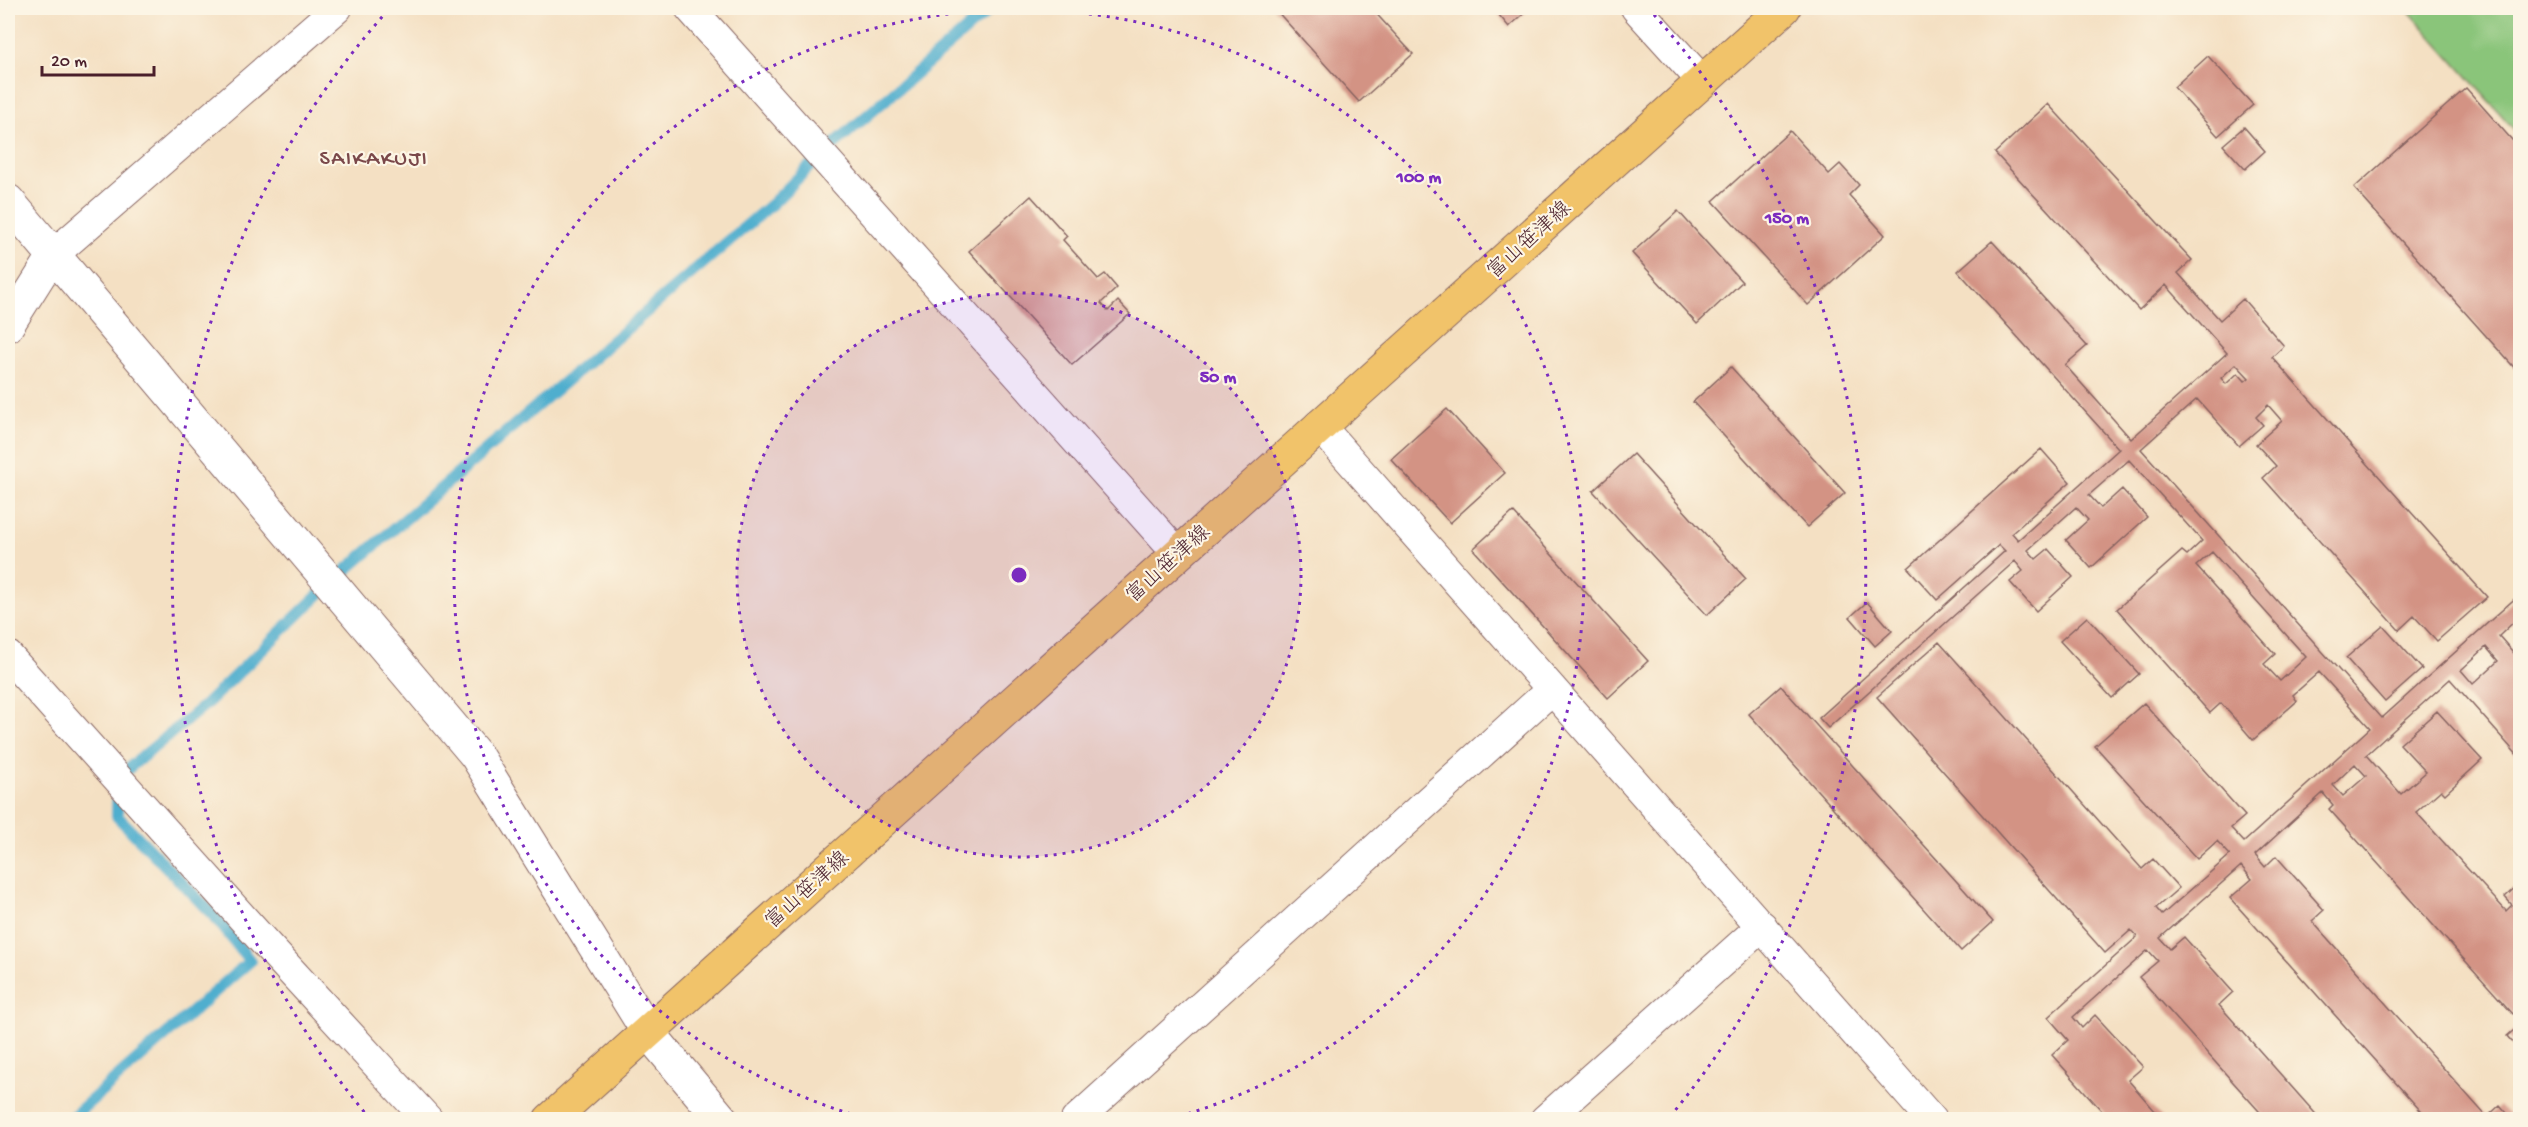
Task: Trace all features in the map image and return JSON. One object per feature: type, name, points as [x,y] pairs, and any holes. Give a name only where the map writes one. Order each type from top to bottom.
[{"type":"main road","name":"富山笹津線","points":[[550,1119],[1784,8]]},
{"type":"street","points":[[8,327],[54,254],[337,8]]},
{"type":"street","points":[[690,8],[1178,554]]},
{"type":"street","points":[[1636,8],[1703,82]]},
{"type":"street","points":[[8,201],[476,755],[648,1032],[722,1119]]},
{"type":"street","points":[[1319,425],[1932,1119]]},
{"type":"street","points":[[8,656],[264,943],[428,1119]]},
{"type":"street","points":[[1076,1119],[1551,690]]},
{"type":"street","points":[[1545,1119],[1762,926]]},
{"type":"green space","points":[[2406,8],[2520,8],[2520,136]]},
{"type":"building","points":[[1274,8],[1371,8],[1413,54],[1359,102]]},
{"type":"building","points":[[1493,8],[1530,8],[1509,27]]},
{"type":"building","points":[[2208,56],[2253,105],[2218,136],[2174,87]]},
{"type":"building","points":[[2466,88],[2520,149],[2520,374],[2354,188]]},
{"type":"building","points":[[2048,104],[2192,260],[2178,273],[2220,320],[2243,299],[2284,346],[2272,357],[2487,597],[2437,641],[2414,616],[2399,630],[2263,478],[2276,466],[2256,444],[2282,421],[2268,405],[2256,417],[2263,425],[2239,446],[2197,399],[2141,449],[2382,718],[2520,594],[2520,616],[2499,636],[2520,660],[2520,758],[2450,679],[2366,755],[2401,794],[2426,772],[2400,744],[2437,711],[2482,760],[2445,794],[2441,790],[2416,812],[2506,911],[2512,905],[2505,897],[2520,883],[2520,917],[2515,922],[2520,928],[2520,1008],[2513,1014],[2329,809],[2333,805],[2323,793],[2255,855],[2265,867],[2276,856],[2324,910],[2312,921],[2487,1117],[2500,1105],[2513,1120],[2429,1120],[2230,898],[2252,879],[2241,866],[2160,938],[2170,949],[2184,937],[2233,992],[2219,1005],[2321,1120],[2267,1120],[2139,977],[2158,961],[2148,950],[2073,1017],[2082,1028],[2095,1015],[2143,1067],[2128,1080],[2163,1120],[2110,1120],[2052,1055],[2068,1040],[2048,1017],[2137,937],[2131,930],[2105,953],[1877,697],[1939,642],[2142,869],[2153,859],[2179,888],[2156,908],[2162,915],[2230,855],[2217,841],[2197,859],[2095,746],[2144,703],[2245,816],[2231,828],[2244,842],[2370,728],[2319,672],[2293,695],[2297,701],[2253,740],[2221,703],[2210,713],[2117,609],[2182,551],[2187,555],[2202,541],[2129,460],[2089,495],[2101,508],[2122,489],[2147,517],[2091,568],[2066,540],[2088,520],[2076,507],[2028,550],[2036,559],[2048,549],[2073,577],[2036,611],[2010,582],[2023,571],[2015,561],[1828,728],[1819,718],[2005,551],[1999,545],[1937,600],[1908,568],[2041,449],[2070,482],[2012,533],[2018,540],[2119,449],[1958,271],[1992,241],[2087,346],[2065,365],[2131,439],[2227,353],[2166,285],[2139,310],[1995,153]],"holes":[[[2236,364],[2249,378],[2245,381],[2238,373],[2226,384],[2221,378]],[[2212,552],[2306,657],[2280,681],[2264,664],[2275,654],[2196,566]],[[2486,647],[2498,661],[2473,684],[2461,670]],[[2355,764],[2366,776],[2343,796],[2333,785]]]},
{"type":"building","points":[[2244,127],[2265,151],[2245,169],[2223,145]]},
{"type":"building","points":[[1790,131],[1829,174],[1840,164],[1859,185],[1849,195],[1885,235],[1808,305],[1713,201]]},
{"type":"building","points":[[1031,196],[1067,236],[1063,240],[1098,279],[1105,274],[1117,288],[1101,303],[1108,311],[1118,301],[1130,314],[1072,365],[969,251]]},
{"type":"building","points":[[1678,211],[1742,282],[1697,324],[1632,253]]},
{"type":"building","points":[[1731,367],[1845,493],[1807,527],[1693,402]]},
{"type":"building","points":[[1447,409],[1505,473],[1450,523],[1391,459]]},
{"type":"building","points":[[1633,454],[1746,579],[1707,615],[1593,491]]},
{"type":"building","points":[[1513,512],[1648,661],[1608,698],[1473,549]]},
{"type":"building","points":[[1867,602],[1892,631],[1875,646],[1850,617]]},
{"type":"building","points":[[2087,617],[2139,674],[2112,698],[2060,641]]},
{"type":"building","points":[[2383,626],[2422,669],[2385,702],[2346,658]]},
{"type":"building","points":[[1781,686],[1993,922],[1961,951],[1749,714]]},
{"type":"building","points":[[2520,1025],[2520,1051],[2507,1036]]},
{"type":"waterway","points":[[69,1120],[250,961],[216,918],[117,816],[118,777],[206,704],[331,583],[773,203],[816,160],[991,8]]},
{"type":"district","name":"SAIKAKUJI","points":[[374,156]]}]
